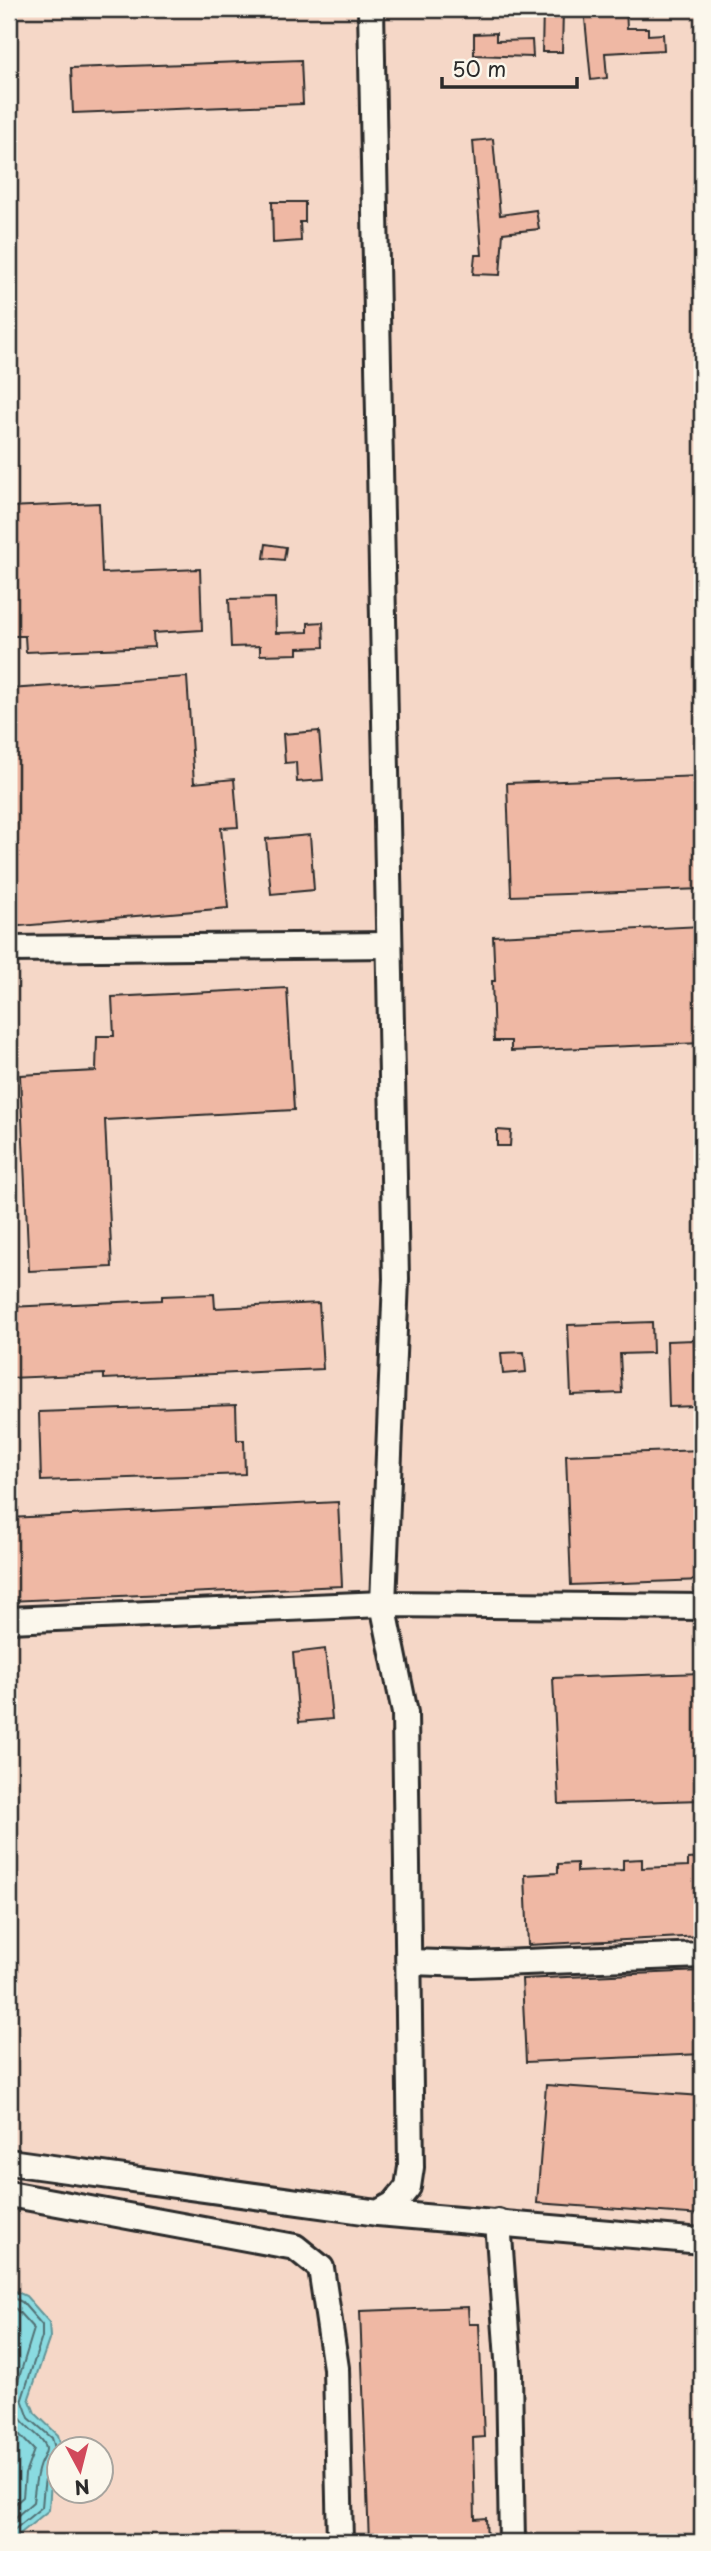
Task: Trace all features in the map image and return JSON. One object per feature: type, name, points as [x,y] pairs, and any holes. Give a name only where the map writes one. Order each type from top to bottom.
[{"type":"street","points":[[371,9],[396,1279],[383,1604],[405,1713],[411,2167],[408,2187],[394,2204],[378,2213]]},
{"type":"street","points":[[9,949],[390,945]]},
{"type":"street","points":[[9,1620],[383,1604],[702,1607]]},
{"type":"street","points":[[410,1962],[472,1964],[702,1955]]},
{"type":"street","points":[[9,2162],[378,2213],[702,2241]]},
{"type":"street","points":[[9,2194],[295,2247],[321,2268],[336,2368],[340,2542]]},
{"type":"street","points":[[498,2222],[509,2373],[512,2542]]},
{"type":"shaded area","points":[[9,9],[702,9],[702,2542],[9,2542]]},
{"type":"water","points":[[9,2288],[26,2296],[49,2322],[50,2337],[29,2398],[35,2413],[58,2436],[46,2436],[46,2506],[49,2506],[49,2510],[10,2542]]},
{"type":"building","points":[[543,9],[563,9],[562,52],[542,52]]},
{"type":"building","points":[[584,9],[626,9],[627,28],[648,28],[648,35],[663,34],[664,50],[605,53],[607,78],[591,80]]},
{"type":"building","points":[[496,33],[496,41],[532,40],[533,57],[474,55],[474,34]]},
{"type":"building","points":[[301,60],[303,104],[73,113],[71,68]]},
{"type":"building","points":[[493,139],[500,215],[536,210],[539,229],[503,233],[500,275],[473,274],[475,255],[482,255],[473,141]]},
{"type":"building","points":[[272,202],[305,202],[305,222],[300,222],[301,241],[273,243]]},
{"type":"building","points":[[99,503],[102,573],[200,569],[202,630],[153,633],[154,647],[26,652],[25,636],[9,636],[9,507]]},
{"type":"building","points":[[266,544],[286,547],[284,560],[264,558]]},
{"type":"building","points":[[275,598],[276,633],[308,632],[308,623],[323,622],[324,647],[298,648],[298,654],[260,655],[260,646],[231,647],[229,599]]},
{"type":"building","points":[[187,677],[194,783],[234,779],[238,827],[221,828],[228,908],[9,927],[9,689]]},
{"type":"building","points":[[319,731],[323,780],[297,782],[296,762],[285,763],[283,734]]},
{"type":"building","points":[[702,776],[702,889],[511,896],[507,783]]},
{"type":"building","points":[[310,835],[314,890],[271,894],[266,839]]},
{"type":"building","points":[[702,926],[702,1043],[511,1051],[511,1041],[494,1041],[493,936]]},
{"type":"building","points":[[287,988],[294,1110],[105,1120],[112,1267],[29,1271],[20,1075],[96,1071],[97,1036],[114,1036],[112,997]]},
{"type":"building","points":[[497,1130],[511,1131],[510,1146],[497,1146]]},
{"type":"building","points":[[214,1294],[215,1308],[319,1303],[323,1369],[104,1379],[104,1374],[9,1378],[9,1307],[162,1300],[162,1296]]},
{"type":"building","points":[[652,1322],[653,1353],[620,1354],[622,1393],[571,1395],[568,1325]]},
{"type":"building","points":[[694,1340],[696,1406],[669,1407],[667,1341]]},
{"type":"building","points":[[524,1352],[526,1372],[503,1374],[501,1353]]},
{"type":"building","points":[[236,1405],[237,1440],[244,1440],[245,1474],[41,1481],[39,1412]]},
{"type":"building","points":[[702,1450],[702,1580],[571,1585],[566,1455]]},
{"type":"building","points":[[338,1502],[342,1586],[9,1601],[9,1518]]},
{"type":"building","points":[[325,1649],[332,1719],[299,1722],[293,1653]]},
{"type":"building","points":[[702,1673],[702,1800],[559,1804],[553,1678]]},
{"type":"building","points":[[702,1858],[702,1936],[528,1945],[525,1875],[558,1873],[558,1864],[577,1863],[577,1872],[623,1870],[623,1860],[642,1859],[642,1868],[688,1866],[688,1859]]},
{"type":"building","points":[[702,1971],[702,2054],[526,2062],[522,1979]]},
{"type":"building","points":[[546,2085],[702,2096],[702,2215],[537,2203]]},
{"type":"building","points":[[468,2307],[469,2324],[479,2324],[484,2437],[473,2438],[475,2519],[486,2518],[487,2542],[369,2542],[360,2311]]}]
